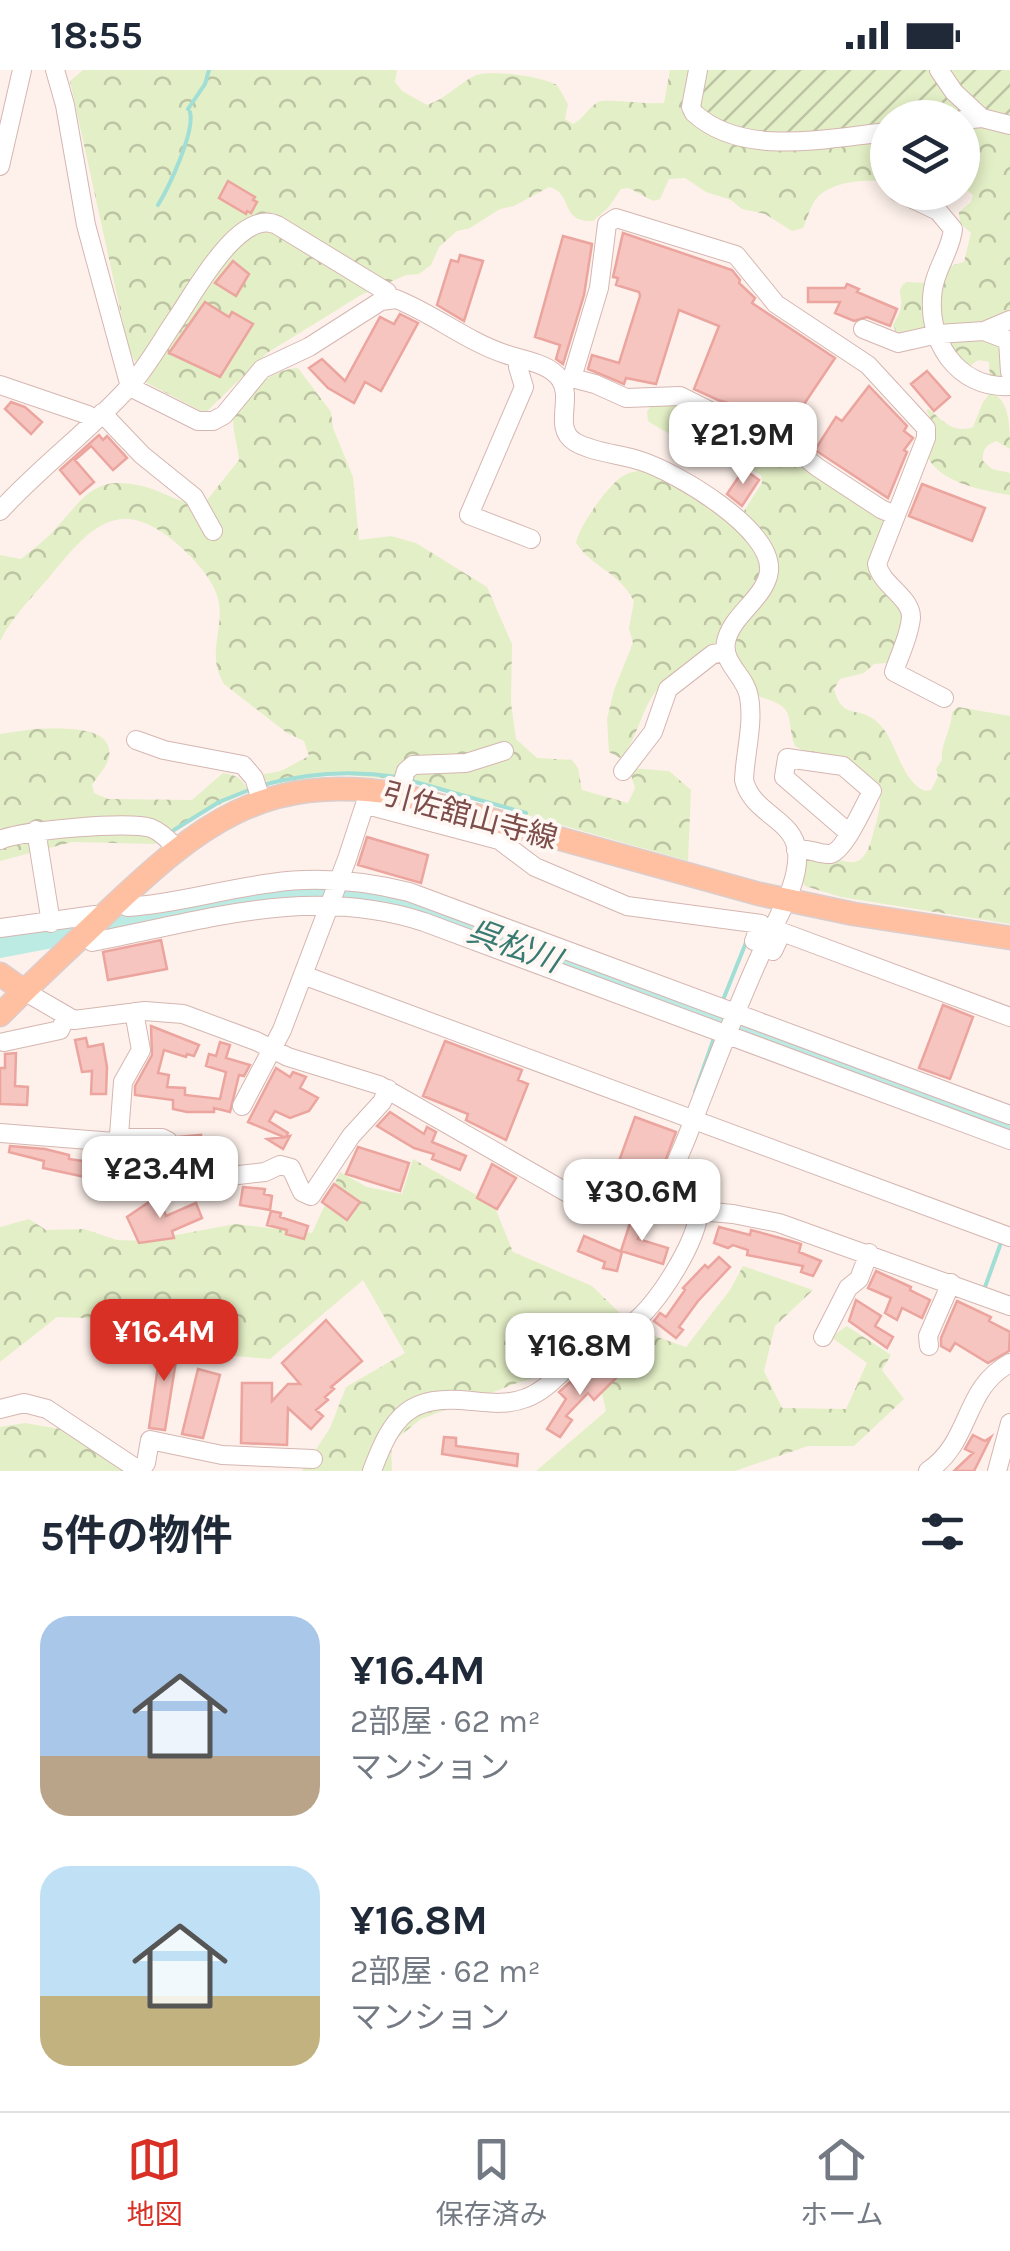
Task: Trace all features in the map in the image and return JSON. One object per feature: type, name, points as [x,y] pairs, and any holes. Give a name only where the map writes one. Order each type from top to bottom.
[{"type":"main road","name":"引佐舘山寺線","points":[[15,1026],[24,991],[176,848],[208,826],[262,802],[319,790],[368,797],[399,794],[785,900],[885,920],[1010,938]]},
{"type":"main road","points":[[0,974],[24,991]]},
{"type":"street","points":[[0,166],[22,70]]},
{"type":"street","points":[[55,70],[86,226],[130,387],[198,421],[213,421],[224,415],[262,369],[309,348],[388,298],[404,302],[476,342],[553,371],[567,381],[595,384],[626,398],[680,396],[710,411],[759,425],[778,434],[809,461],[866,499],[895,514]]},
{"type":"street","points":[[698,70],[694,113],[732,134],[759,140],[796,141],[870,134]]},
{"type":"street","points":[[939,70],[954,92],[982,118],[1010,124]]},
{"type":"street","points":[[938,210],[953,229],[933,288],[938,334],[954,367],[964,376],[987,386],[1007,382],[1009,341],[984,331]]},
{"type":"street","points":[[663,1209],[732,1019],[785,900],[796,850],[789,832],[747,792],[744,780],[750,698],[726,652],[732,628],[768,578],[769,560],[765,552],[738,519],[672,474],[631,457],[574,442],[565,430],[567,381],[599,288],[607,224],[616,218],[736,255],[776,304],[878,374],[926,428],[926,438],[877,564],[911,616],[894,672],[944,698]]},
{"type":"street","points":[[0,512],[130,387],[226,248],[262,222],[277,225],[387,292],[388,298]]},
{"type":"street","points":[[863,329],[898,344],[938,334],[984,331],[1010,320]]},
{"type":"street","points":[[520,359],[518,367],[524,387],[469,515],[531,539]]},
{"type":"street","points":[[0,385],[98,417],[194,497],[214,531]]},
{"type":"street","points":[[622,771],[656,726],[668,689],[714,654],[726,652]]},
{"type":"street","points":[[136,740],[164,750],[243,765],[254,778],[262,802]]},
{"type":"street","points":[[399,794],[406,771],[412,765],[456,764],[504,751]]},
{"type":"street","points":[[796,850],[808,847],[830,854],[842,846],[872,791],[842,766],[787,758],[784,777],[849,833]]},
{"type":"street","points":[[242,1106],[272,1049],[303,975],[368,797],[498,840],[534,867],[628,906],[762,924],[732,998],[732,1019]]},
{"type":"street","points":[[0,840],[36,830],[146,827],[176,848]]},
{"type":"street","points":[[36,830],[51,923]]},
{"type":"street","points":[[120,900],[127,906],[158,905],[270,883],[335,892],[732,1019],[1010,1115]]},
{"type":"street","points":[[0,928],[95,915],[92,942],[335,892]]},
{"type":"street","points":[[732,1019],[747,1004],[782,932],[1010,1017]]},
{"type":"street","points":[[303,975],[1010,1237]]},
{"type":"street","points":[[24,991],[66,1017],[83,1021],[134,1012],[183,1014],[340,1075],[388,1088],[571,1196],[598,1204],[764,1219],[1010,1306]]},
{"type":"street","points":[[0,1132],[114,1142],[119,1135],[123,1082],[140,1050],[134,1012]]},
{"type":"street","points":[[4,1042],[15,1026],[60,1030],[66,1017]]},
{"type":"street","points":[[732,1019],[1010,1140]]},
{"type":"street","points":[[119,1135],[168,1140],[171,1185],[217,1186],[227,1178],[265,1172],[280,1164],[290,1168],[302,1192],[311,1196],[351,1136],[382,1102],[388,1088]]},
{"type":"street","points":[[372,1471],[389,1428],[418,1404],[445,1398],[493,1403],[522,1400],[547,1386],[594,1346],[634,1322],[653,1302],[686,1250],[699,1212]]},
{"type":"street","points":[[823,1337],[848,1288],[859,1278],[868,1253]]},
{"type":"street","points":[[929,1346],[928,1336],[951,1284]]},
{"type":"street","points":[[928,1471],[951,1453],[982,1387],[1010,1363]]},
{"type":"street","points":[[0,1409],[24,1404],[48,1409],[140,1471],[146,1463],[150,1440],[222,1455],[314,1459]]},
{"type":"street","points":[[1003,1466],[1005,1431],[1010,1423]]},
{"type":"green space","points":[[83,70],[397,70],[395,82],[402,91],[427,105],[476,75],[493,73],[557,85],[568,104],[565,119],[573,124],[602,101],[664,103],[670,70],[1010,70],[1010,315],[983,326],[896,332],[893,325],[901,308],[903,285],[932,283],[947,267],[964,262],[971,233],[960,223],[959,212],[980,210],[980,100],[870,100],[870,181],[840,185],[823,192],[803,228],[792,231],[765,214],[742,209],[685,178],[669,179],[660,199],[653,201],[629,188],[621,189],[593,221],[575,217],[562,195],[549,187],[457,231],[439,247],[431,265],[419,274],[406,275],[361,295],[267,353],[205,413],[147,383],[129,350],[70,81]]},
{"type":"green space","points":[[702,70],[935,70],[959,100],[870,100],[870,130],[760,136],[697,111]]},
{"type":"green space","points":[[943,70],[1010,70],[1010,120],[988,114],[980,106],[980,100],[974,100]]},
{"type":"green space","points":[[983,335],[1001,346],[1004,379],[990,378],[989,362],[978,360],[967,368],[949,345],[951,340]]},
{"type":"green space","points":[[298,368],[331,412],[333,428],[353,477],[359,540],[391,536],[416,543],[487,587],[512,644],[511,703],[516,739],[537,758],[572,760],[578,768],[582,790],[628,803],[635,788],[629,768],[669,771],[691,790],[688,861],[404,780],[335,774],[277,784],[264,780],[264,774],[281,771],[309,756],[304,741],[287,733],[224,684],[216,659],[220,613],[214,588],[197,563],[175,542],[137,520],[106,523],[78,544],[11,622],[0,641],[0,555],[21,559],[92,491],[113,483],[142,486],[203,505],[239,460],[233,420],[240,401],[257,384]]},
{"type":"green space","points":[[990,393],[1005,407],[1010,449],[996,441],[985,448],[983,461],[992,469],[1010,473],[1010,495],[951,478],[932,464],[927,455],[936,428],[926,410],[954,428],[966,429],[973,427]]},
{"type":"green space","points":[[664,401],[749,425],[887,520],[875,559],[887,589],[906,618],[895,657],[887,663],[874,664],[864,673],[840,679],[834,689],[837,699],[846,709],[868,716],[883,728],[909,777],[925,791],[931,790],[938,777],[936,769],[942,760],[952,712],[958,707],[1010,716],[1010,924],[841,897],[805,886],[802,880],[808,858],[855,862],[862,858],[874,829],[880,793],[795,746],[786,710],[760,697],[738,663],[731,644],[770,584],[744,511],[762,483],[761,475],[648,421],[647,412],[652,404]]},
{"type":"green space","points":[[648,470],[663,475],[750,537],[765,573],[720,645],[658,689],[620,758],[609,752],[607,719],[633,643],[629,628],[634,601],[621,583],[576,543],[588,517],[610,488],[626,474]]},
{"type":"green space","points":[[34,729],[81,730],[103,738],[109,757],[92,785],[94,793],[108,799],[192,800],[223,773],[239,778],[248,792],[203,812],[155,844],[72,842],[0,861],[0,734]]},
{"type":"green space","points":[[413,1159],[494,1205],[513,1252],[592,1286],[637,1330],[686,1347],[730,1290],[743,1266],[813,1290],[775,1326],[764,1371],[782,1408],[846,1409],[867,1363],[831,1337],[847,1326],[891,1355],[882,1370],[904,1399],[854,1446],[808,1446],[735,1471],[536,1471],[606,1411],[594,1360],[517,1383],[421,1419],[391,1443],[392,1471],[302,1471],[330,1428],[346,1387],[405,1353],[363,1280],[270,1359],[210,1354],[160,1330],[108,1319],[57,1317],[0,1362],[0,1227],[29,1219],[46,1230],[84,1229],[117,1240],[144,1241],[235,1224],[312,1233],[340,1172],[367,1187],[402,1194]]},
{"type":"green space","points":[[25,1423],[83,1433],[123,1471],[0,1471],[0,1427]]},
{"type":"building","points":[[228,181],[255,197],[257,202],[251,213],[246,214],[219,198]]},
{"type":"building","points":[[623,233],[732,270],[755,298],[752,303],[835,358],[788,428],[773,417],[694,389],[719,326],[679,310],[656,384],[626,378],[624,384],[588,369],[592,355],[619,363],[640,296],[639,292],[616,285],[618,278],[613,277]]},
{"type":"building","points":[[563,236],[592,244],[584,295],[563,364],[556,359],[560,345],[535,337]]},
{"type":"building","points":[[460,255],[483,261],[464,321],[437,305],[451,260],[458,262]]},
{"type":"building","points":[[233,261],[249,274],[236,296],[215,283]]},
{"type":"building","points":[[847,284],[897,309],[890,326],[867,317],[854,321],[835,313],[840,302],[808,302],[808,288],[845,288]]},
{"type":"building","points":[[205,302],[229,317],[232,312],[253,324],[220,377],[169,353]]},
{"type":"building","points":[[400,314],[418,323],[381,391],[365,382],[354,403],[328,388],[309,368],[322,359],[345,381],[380,317],[394,324]]},
{"type":"building","points":[[927,371],[950,397],[934,411],[911,384]]},
{"type":"building","points":[[869,386],[907,426],[904,431],[913,438],[904,450],[907,452],[888,498],[815,450],[836,417],[842,421]]},
{"type":"building","points":[[11,402],[25,407],[42,422],[31,434],[5,409]]},
{"type":"building","points":[[99,435],[103,440],[107,436],[127,458],[113,470],[91,446],[75,460],[94,482],[80,494],[60,470]]},
{"type":"building","points":[[744,469],[759,480],[742,506],[727,494]]},
{"type":"building","points":[[922,484],[985,508],[972,541],[909,516]]},
{"type":"building","points":[[367,837],[428,855],[421,883],[358,865]]},
{"type":"building","points":[[161,940],[167,969],[108,980],[103,952]]},
{"type":"building","points":[[943,1005],[973,1017],[950,1079],[919,1068]]},
{"type":"building","points":[[151,1026],[199,1045],[194,1056],[164,1050],[158,1073],[169,1075],[167,1087],[185,1088],[185,1095],[220,1099],[226,1072],[206,1066],[209,1054],[216,1056],[220,1042],[230,1045],[226,1058],[250,1065],[244,1076],[239,1075],[230,1112],[214,1108],[214,1112],[187,1112],[173,1109],[173,1100],[135,1095],[135,1086],[152,1055]]},
{"type":"building","points":[[86,1038],[88,1047],[103,1044],[106,1094],[91,1094],[92,1071],[82,1072],[75,1040]]},
{"type":"building","points":[[445,1041],[522,1070],[518,1080],[528,1084],[506,1140],[466,1120],[468,1114],[423,1096]]},
{"type":"building","points":[[16,1053],[15,1086],[28,1087],[27,1105],[0,1104],[0,1068],[5,1068],[5,1054]]},
{"type":"building","points":[[276,1068],[290,1077],[293,1072],[306,1077],[300,1088],[318,1098],[309,1111],[290,1118],[275,1111],[269,1121],[288,1133],[286,1137],[290,1136],[283,1149],[267,1139],[284,1137],[248,1122]]},
{"type":"building","points":[[390,1112],[424,1134],[427,1127],[436,1132],[432,1142],[466,1156],[460,1170],[432,1159],[434,1154],[414,1148],[377,1126]]},
{"type":"building","points":[[635,1117],[676,1132],[653,1194],[610,1186]]},
{"type":"building","points":[[201,1135],[199,1173],[183,1173],[179,1137]]},
{"type":"building","points":[[10,1146],[45,1149],[69,1155],[69,1159],[110,1165],[108,1182],[43,1168],[44,1161],[9,1152]]},
{"type":"building","points":[[358,1147],[409,1163],[400,1191],[346,1174]]},
{"type":"building","points":[[126,1152],[137,1153],[136,1169],[157,1168],[159,1186],[130,1188],[129,1170],[124,1170]]},
{"type":"building","points":[[492,1164],[516,1178],[497,1209],[477,1198]]},
{"type":"building","points":[[334,1184],[360,1202],[347,1220],[322,1202]]},
{"type":"building","points":[[243,1187],[265,1189],[264,1194],[272,1196],[270,1210],[240,1205]]},
{"type":"building","points":[[158,1196],[166,1216],[196,1203],[202,1218],[172,1231],[174,1238],[139,1243],[127,1217]]},
{"type":"building","points":[[271,1211],[308,1226],[304,1239],[267,1225]]},
{"type":"building","points":[[632,1217],[645,1218],[638,1239],[668,1248],[663,1264],[621,1251]]},
{"type":"building","points":[[719,1227],[750,1235],[751,1230],[801,1244],[799,1252],[821,1261],[813,1276],[801,1272],[803,1266],[747,1255],[748,1250],[714,1243]]},
{"type":"building","points":[[584,1236],[622,1252],[617,1271],[603,1268],[605,1262],[578,1251]]},
{"type":"building","points":[[719,1257],[730,1267],[698,1301],[679,1327],[683,1330],[676,1338],[654,1321],[660,1313],[666,1317],[683,1288],[705,1265],[708,1268]]},
{"type":"building","points":[[876,1271],[930,1300],[922,1318],[902,1308],[897,1320],[885,1313],[891,1298],[868,1288]]},
{"type":"building","points":[[856,1300],[881,1316],[875,1326],[893,1337],[887,1348],[849,1321]]},
{"type":"building","points":[[957,1301],[991,1317],[989,1321],[1010,1332],[1009,1351],[988,1363],[955,1343],[950,1351],[941,1346]]},
{"type":"building","points":[[326,1320],[362,1361],[331,1387],[334,1389],[325,1397],[328,1400],[316,1410],[323,1416],[311,1429],[288,1408],[287,1445],[241,1443],[242,1383],[272,1383],[272,1401],[288,1384],[300,1384],[282,1363]]},
{"type":"building","points":[[162,1339],[179,1342],[165,1430],[149,1428]]},
{"type":"building","points":[[603,1365],[616,1378],[594,1400],[588,1393],[566,1416],[572,1420],[560,1437],[547,1429],[566,1399],[559,1392],[570,1382],[578,1390]]},
{"type":"building","points":[[198,1369],[220,1375],[203,1438],[182,1434]]},
{"type":"building","points":[[973,1435],[985,1441],[991,1437],[974,1471],[954,1471],[973,1453],[965,1449]]},
{"type":"building","points":[[444,1437],[456,1438],[456,1446],[518,1454],[517,1466],[442,1454]]},
{"type":"waterway","points":[[188,109],[205,84],[209,70]]},
{"type":"waterway","points":[[158,205],[185,145],[190,112]]},
{"type":"waterway","points":[[263,785],[329,774],[397,777]]},
{"type":"waterway","points":[[408,780],[526,813]]},
{"type":"waterway","points":[[174,830],[219,802],[249,790]]},
{"type":"waterway","name":"呉松川","points":[[0,947],[272,895],[331,893],[389,900],[428,911],[1010,1128]]},
{"type":"waterway","points":[[723,1000],[747,940]]},
{"type":"waterway","points":[[695,1092],[714,1038]]},
{"type":"waterway","points":[[985,1287],[1002,1240]]}]
